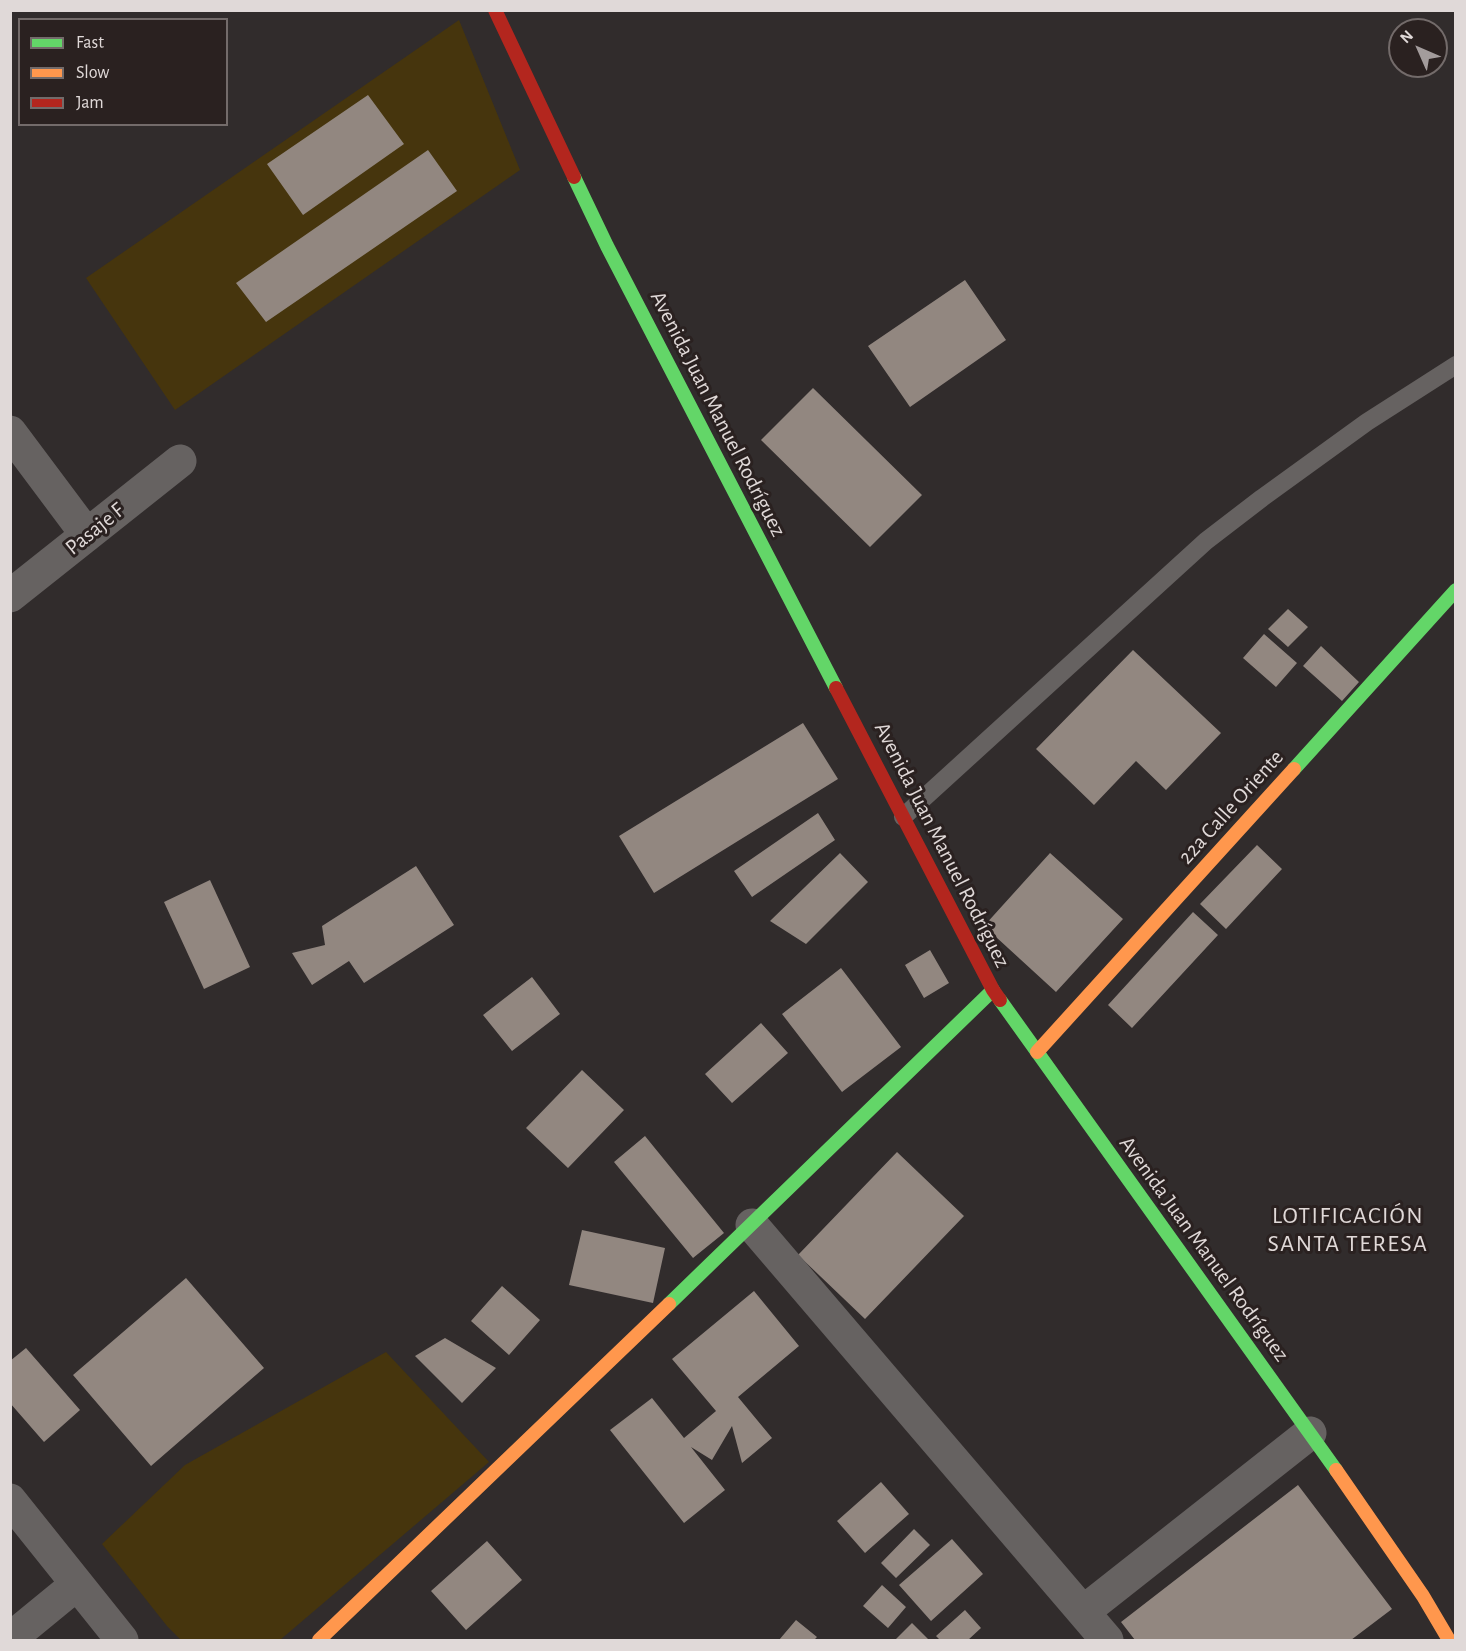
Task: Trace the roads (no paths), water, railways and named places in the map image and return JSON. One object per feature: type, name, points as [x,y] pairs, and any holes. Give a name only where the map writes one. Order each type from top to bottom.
[{"type":"street","name":"Avenida Juan Manuel Rodríguez","points":[[495,10],[607,246],[993,990],[1310,1433],[1423,1596],[1449,1641]]},
{"type":"street","points":[[10,432],[87,535]]},
{"type":"street","name":"Pasaje F","points":[[10,596],[180,461]]},
{"type":"street","name":"22a Calle Oriente","points":[[1037,1052],[1455,590]]},
{"type":"street","points":[[319,1641],[993,990]]},
{"type":"street","points":[[752,1225],[1107,1641]]},
{"type":"street","points":[[1083,1612],[1310,1433]]},
{"type":"street","points":[[10,1500],[122,1641]]},
{"type":"street","points":[[10,1639],[77,1584]]},
{"type":"lane","points":[[903,817],[1206,541],[1367,422],[1455,365]]},
{"type":"district","name":"LOTIFICACIÓN SANTA TERESA","points":[[1348,1230]]}]
